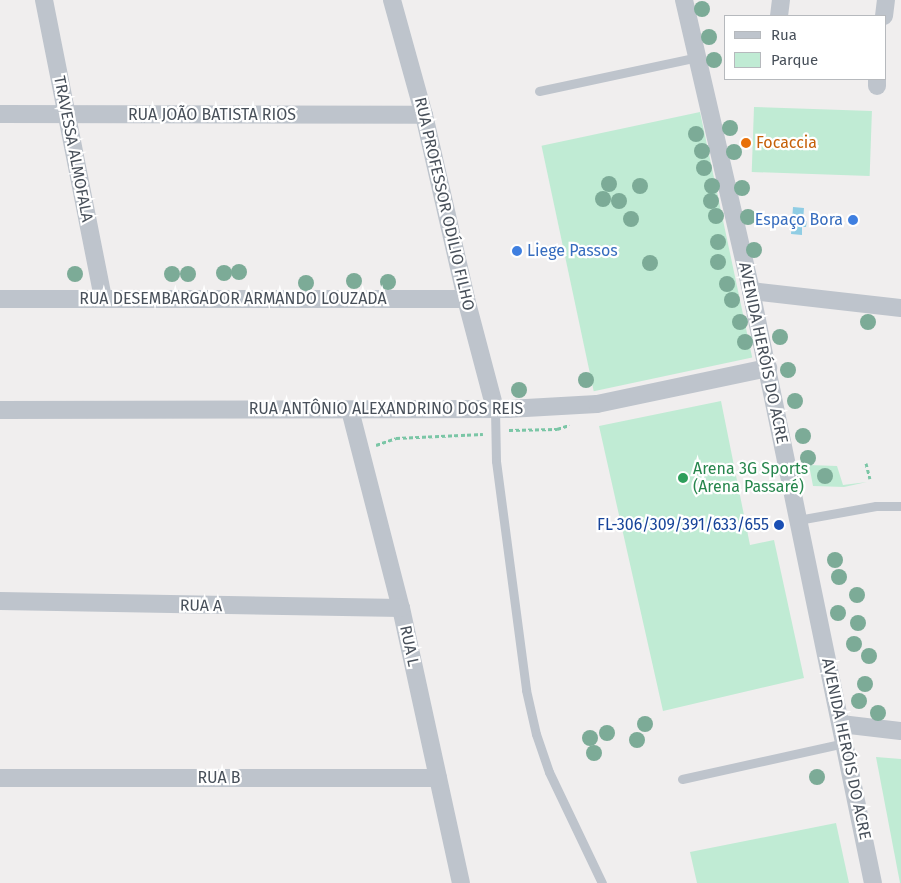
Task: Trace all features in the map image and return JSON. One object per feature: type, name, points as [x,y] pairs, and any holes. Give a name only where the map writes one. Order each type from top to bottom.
[{"type":"street","name":"TRAVESSA ALMOFALA","points":[[44,0],[103,298]]},
{"type":"street","name":"RUA PROFESSOR ODÍLIO FILHO","points":[[392,0],[424,115],[466,299],[495,409]]},
{"type":"street","name":"AVENIDA HERÓIS DO ACRE","points":[[684,0],[768,368],[873,883]]},
{"type":"street","points":[[779,15],[781,0]]},
{"type":"street","points":[[884,15],[886,0]]},
{"type":"street","name":"RUA JOÃO BATISTA RIOS","points":[[0,114],[424,115]]},
{"type":"street","points":[[751,291],[901,308]]},
{"type":"street","name":"RUA DESEMBARGADOR ARMANDO LOUZADA","points":[[0,299],[466,299]]},
{"type":"street","name":"RUA ANTÔNIO ALEXANDRINO DOS REIS","points":[[0,410],[495,409],[597,404],[768,368]]},
{"type":"street","name":"RUA L","points":[[350,410],[401,608],[461,883]]},
{"type":"street","name":"RUA A","points":[[0,601],[401,608]]},
{"type":"street","points":[[841,724],[901,731]]},
{"type":"street","name":"RUA B","points":[[0,778],[438,778]]},
{"type":"lane","points":[[539,91],[697,57]]},
{"type":"lane","points":[[495,409],[496,461],[526,690],[536,734],[549,772],[568,808],[602,883]]},
{"type":"lane","points":[[798,520],[876,506],[901,506]]},
{"type":"lane","points":[[682,779],[845,743]]},
{"type":"path","points":[[866,463],[870,479]]},
{"type":"green space","points":[[754,107],[872,111],[870,176],[752,172]]},
{"type":"green space","points":[[700,112],[752,358],[594,391],[542,146]]},
{"type":"green space","points":[[721,401],[750,545],[774,540],[804,678],[663,711],[599,426]]},
{"type":"green space","points":[[809,465],[837,466],[843,485],[867,482],[844,487],[813,486]]},
{"type":"green space","points":[[876,757],[901,759],[901,883],[900,883]]},
{"type":"green space","points":[[836,823],[849,883],[697,883],[690,852]]},
{"type":"water","points":[[793,207],[804,208],[803,221],[807,221],[806,227],[802,227],[802,235],[791,234]]},
{"type":"place","name":"Focaccia","points":[[746,143]]},
{"type":"place","name":"Espaço Bora","points":[[853,220]]},
{"type":"place","name":"Liege Passos","points":[[517,251]]},
{"type":"place","name":"Arena 3G Sports (Arena Passaré)","points":[[683,478]]},
{"type":"place","name":"FL-306/309/391/633/655","points":[[779,525]]}]
